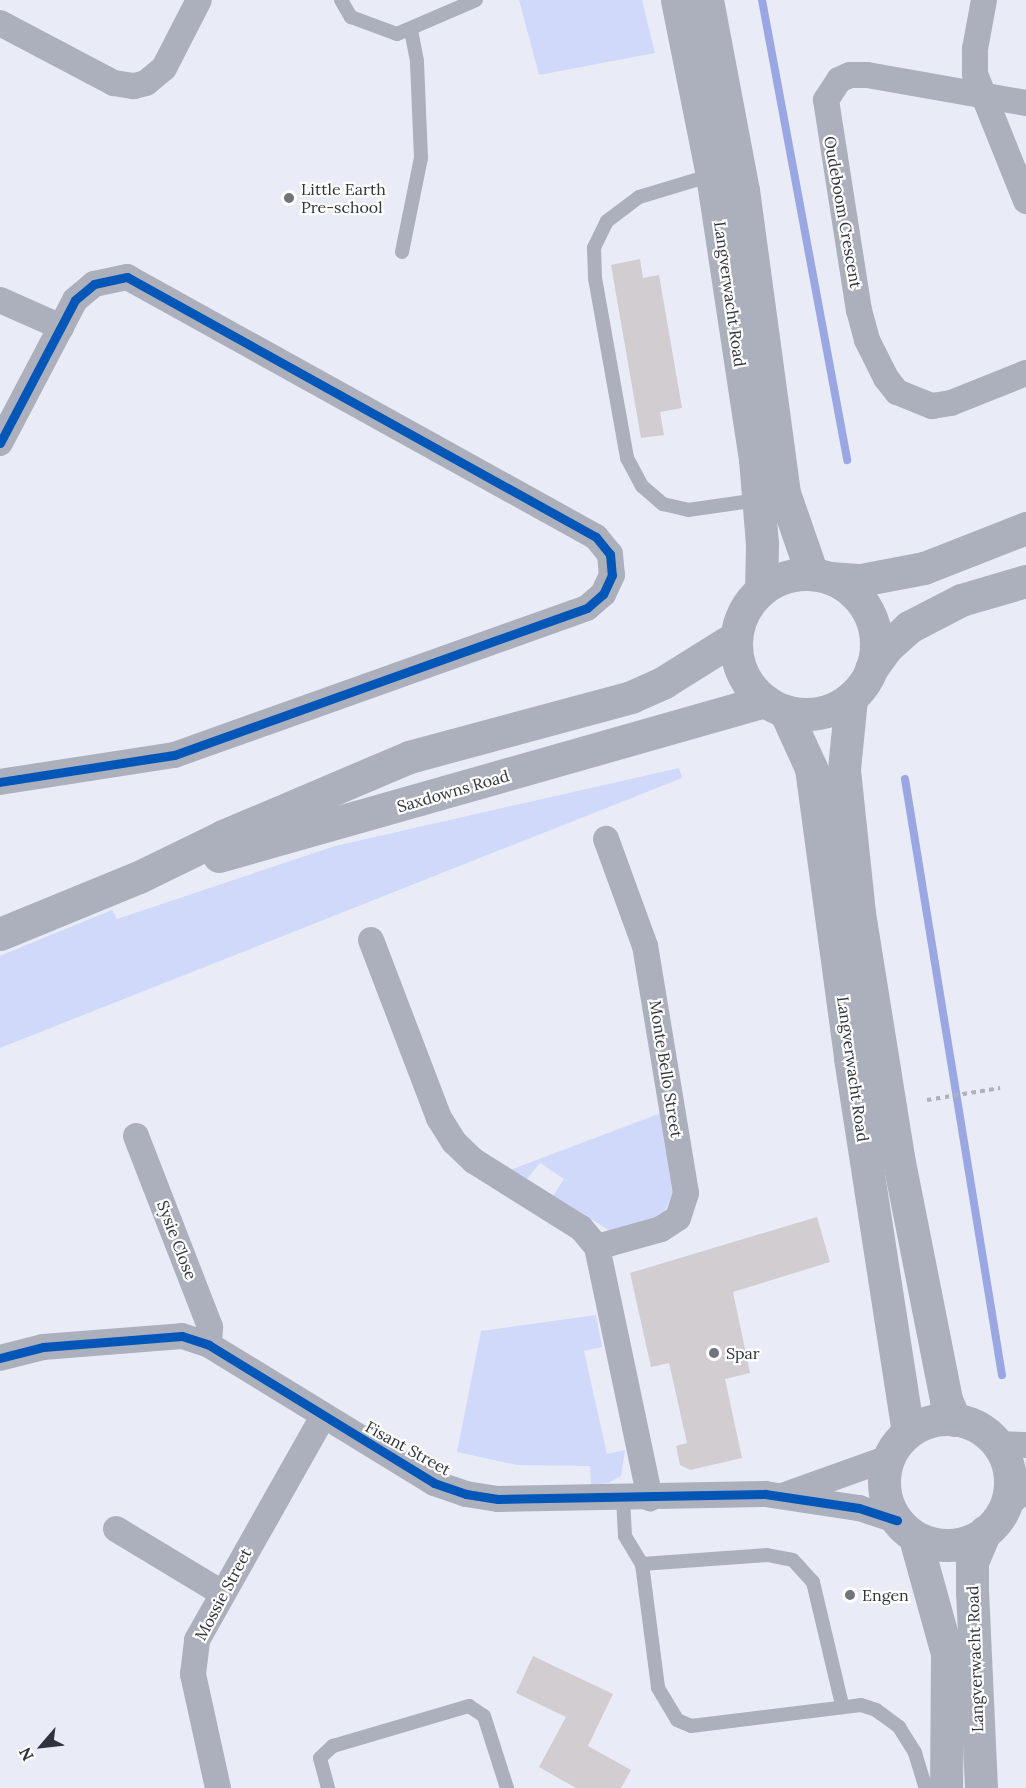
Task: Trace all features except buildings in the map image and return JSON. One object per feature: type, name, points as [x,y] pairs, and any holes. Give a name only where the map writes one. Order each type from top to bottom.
[{"type":"street","points":[[0,23],[114,83],[134,86],[146,83],[164,68],[199,0]]},
{"type":"street","name":"Langverwacht Road","points":[[677,0],[712,175],[758,500],[761,590]]},
{"type":"street","name":"Langverwacht Road","points":[[707,0],[743,190],[784,493],[821,576]]},
{"type":"street","points":[[984,0],[975,49],[975,74],[1026,201]]},
{"type":"street","name":"Oudeboom Crescent","points":[[1026,104],[850,75],[832,88],[826,99],[826,118],[859,310],[867,340],[886,378],[897,392],[932,406],[951,403],[1026,373]]},
{"type":"street","points":[[0,443],[61,327],[83,291],[105,280],[128,277],[596,537],[610,554],[612,575],[603,594],[587,608],[174,755],[0,782]]},
{"type":"street","points":[[0,300],[61,327]]},
{"type":"street","points":[[1026,528],[924,568],[861,580],[794,574],[761,590],[740,619],[736,637],[742,673],[775,706],[817,713],[851,698],[886,647],[909,627],[961,600],[1026,581]]},
{"type":"street","points":[[821,576],[860,599],[869,615],[875,633],[871,669]]},
{"type":"street","name":"Saxdowns Road","points":[[0,934],[139,878],[223,836],[409,757],[631,697],[736,637]]},
{"type":"street","name":"Langverwacht Road","points":[[851,698],[844,770],[859,913],[898,1156],[945,1393],[955,1420]]},
{"type":"street","name":"Langverwacht Road","points":[[775,706],[811,768],[850,1058],[908,1432]]},
{"type":"street","name":"Saxdowns Road","points":[[139,878],[775,706]]},
{"type":"street","name":"Monte Bello Street","points":[[597,1247],[661,1229],[678,1218],[686,1193],[645,946],[606,839]]},
{"type":"street","points":[[371,940],[440,1118],[454,1142],[474,1161],[581,1228],[597,1247],[650,1498]]},
{"type":"street","name":"Sysie Close","points":[[136,1136],[210,1327],[209,1345]]},
{"type":"street","name":"Fisant Street","points":[[0,1358],[43,1347],[167,1334],[209,1345],[434,1483],[466,1494],[498,1499],[785,1495],[859,1508],[906,1529]]},
{"type":"street","name":"Mossie Street","points":[[218,1788],[193,1663],[197,1640],[323,1416]]},
{"type":"street","points":[[938,1420],[955,1420],[1011,1444],[1009,1474],[1016,1498],[985,1532],[955,1545],[939,1545],[906,1529],[884,1491],[889,1458],[908,1432],[938,1420]]},
{"type":"street","name":"Fisant Street","points":[[785,1495],[889,1458]]},
{"type":"street","points":[[116,1529],[222,1593]]},
{"type":"street","name":"Langverwacht Road","points":[[906,1529],[947,1653],[946,1788]]},
{"type":"street","name":"Langverwacht Road","points":[[981,1788],[972,1562],[985,1532]]},
{"type":"lane","points":[[341,0],[351,17],[381,31],[397,34],[411,30],[476,0]]},
{"type":"lane","points":[[402,252],[421,158],[417,61],[411,30]]},
{"type":"lane","points":[[712,175],[639,197],[607,221],[594,248],[594,278],[627,458],[642,486],[663,504],[688,510],[758,500]]},
{"type":"lane","points":[[623,1498],[625,1536],[642,1564],[658,1689],[677,1720],[691,1726],[842,1705],[876,1710],[899,1727],[915,1753],[926,1788]]},
{"type":"lane","points":[[642,1564],[767,1555],[793,1560],[813,1582],[842,1705]]},
{"type":"lane","points":[[328,1788],[320,1758],[333,1746],[469,1706],[484,1716],[507,1788]]},
{"type":"path","points":[[927,1100],[1000,1088]]},
{"type":"shaded area","points":[[519,0],[642,0],[655,53],[539,75]]},
{"type":"shaded area","points":[[679,768],[682,778],[0,1048],[0,956],[48,936],[112,910],[117,919],[335,846]]},
{"type":"shaded area","points":[[661,1113],[674,1191],[663,1216],[612,1232],[553,1196],[564,1179],[540,1163],[526,1180],[510,1170]]},
{"type":"shaded area","points":[[596,1315],[602,1347],[584,1351],[607,1454],[625,1450],[621,1476],[608,1483],[591,1485],[590,1466],[517,1465],[457,1452],[481,1331]]},
{"type":"waterway","points":[[762,0],[847,460]]},
{"type":"waterway","points":[[905,779],[1002,1375]]},
{"type":"cycle path","points":[[0,443],[75,300],[94,284],[127,277],[596,537],[610,554],[612,575],[603,594],[587,608],[174,755],[0,782]]},
{"type":"cycle path","points":[[0,1358],[43,1347],[182,1336],[209,1345],[434,1483],[466,1494],[498,1499],[765,1494],[859,1508],[897,1520]]},
{"type":"place","name":"Little Earth Pre-school","points":[[289,198]]},
{"type":"place","name":"Spar","points":[[714,1353]]},
{"type":"place","name":"Engen","points":[[850,1595]]}]
